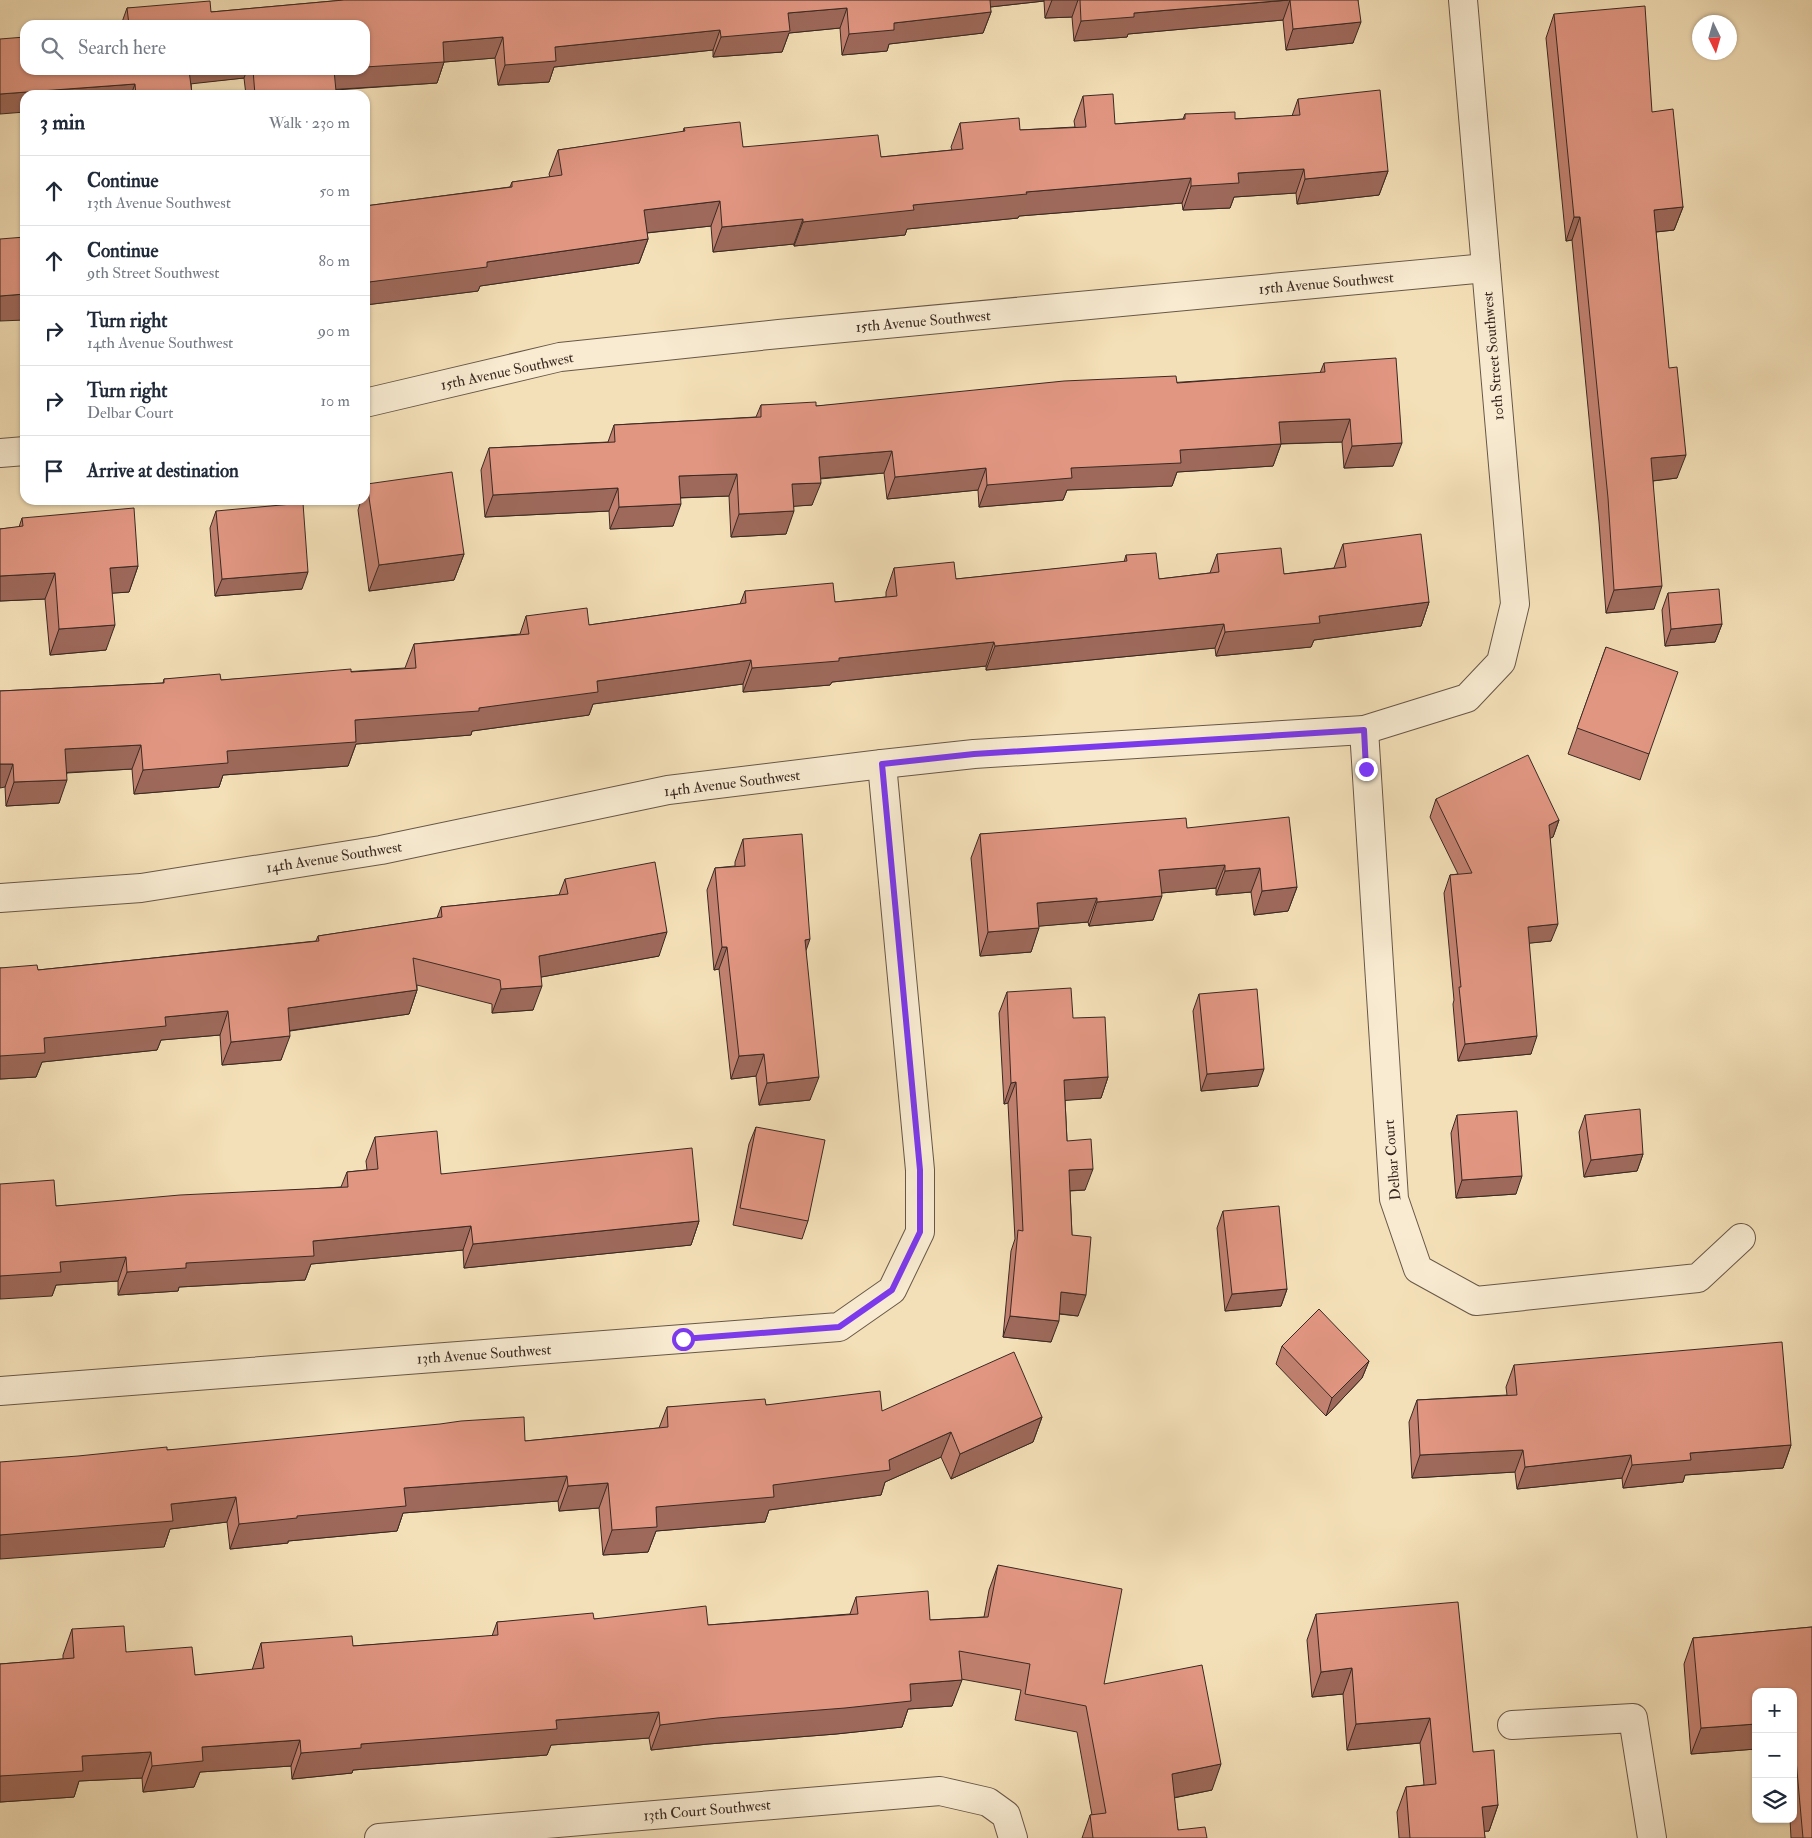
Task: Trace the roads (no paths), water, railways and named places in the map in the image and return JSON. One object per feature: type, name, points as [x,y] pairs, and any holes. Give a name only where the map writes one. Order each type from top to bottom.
[{"type":"street","name":"10th Street Southwest","points":[[1463,0],[1515,604],[1500,662],[1467,698]]},
{"type":"street","name":"15th Avenue Southwest","points":[[370,402],[560,357],[1486,268]]},
{"type":"street","points":[[0,453],[20,451]]},
{"type":"street","name":"14th Avenue Southwest","points":[[0,898],[141,888],[380,850],[668,790],[974,754],[1364,730],[1467,698]]},
{"type":"street","name":"Delbar Court","points":[[1364,730],[1394,1199],[1418,1269],[1476,1301],[1698,1278],[1740,1238]]},
{"type":"street","name":"13th Avenue Southwest","points":[[0,1392],[839,1327],[892,1290],[920,1232],[920,1170],[882,764]]},
{"type":"street","points":[[1512,1725],[1633,1718],[1652,1838]]},
{"type":"street","name":"13th Court Southwest","points":[[379,1838],[940,1791],[988,1802],[1006,1816],[1013,1838]]}]
